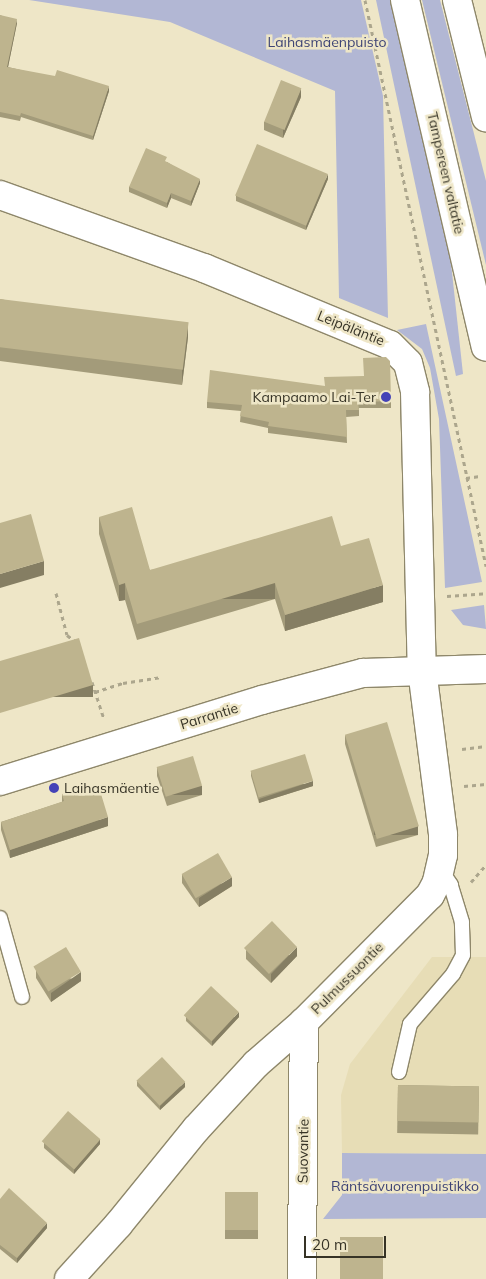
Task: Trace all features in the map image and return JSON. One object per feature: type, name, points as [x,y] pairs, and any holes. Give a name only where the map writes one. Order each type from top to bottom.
[{"type":"main road","name":"Tampereen valtatie","points":[[406,0],[486,347]]},
{"type":"main road","points":[[457,0],[486,116]]},
{"type":"main road","name":"Leipäläntie","points":[[0,194],[204,268],[390,345],[408,363],[415,392],[422,670]]},
{"type":"main road","points":[[422,670],[486,669]]},
{"type":"main road","name":"Parrantie","points":[[0,781],[329,681],[363,673],[422,670]]},
{"type":"main road","name":"Pulmussuontie","points":[[69,1279],[118,1225],[196,1129],[256,1064],[304,1022],[430,896],[441,870],[442,835],[422,670]]},
{"type":"main road","name":"Suovantie","points":[[302,1279],[304,1022]]},
{"type":"lane","points":[[399,1072],[410,1024],[453,974],[463,955],[462,922],[451,885],[441,870]]},
{"type":"lane","points":[[0,918],[22,998]]},
{"type":"path","points":[[365,0],[486,566]]},
{"type":"path","points":[[466,478],[480,476]]},
{"type":"path","points":[[56,593],[68,635],[81,647]]},
{"type":"path","points":[[420,599],[486,593]]},
{"type":"path","points":[[90,674],[104,720]]},
{"type":"path","points":[[95,692],[123,683],[162,677]]},
{"type":"path","points":[[462,749],[486,746]]},
{"type":"shaded area","points":[[432,957],[486,957],[486,1154],[342,1153],[341,1095],[350,1064]]},
{"type":"green space","name":"Laihasmäenpuisto","points":[[29,0],[361,0],[383,96],[388,318],[339,298],[335,91],[170,22]]},
{"type":"green space","points":[[376,0],[391,0],[450,254],[463,374],[456,376]]},
{"type":"green space","points":[[422,0],[440,0],[486,181],[486,265]]},
{"type":"green space","points":[[426,324],[482,582],[445,588],[439,419],[430,368],[422,349],[397,330]]},
{"type":"green space","points":[[484,605],[486,629],[463,625],[451,610]]},
{"type":"green space","name":"Räntsävuorenpuistikko","points":[[342,1153],[486,1154],[486,1218],[323,1219],[342,1195]]},
{"type":"building","points":[[0,15],[17,19],[7,67],[55,76],[57,70],[109,86],[93,136],[21,113],[20,116],[0,112]]},
{"type":"building","points":[[281,80],[301,88],[285,130],[264,122]]},
{"type":"building","points":[[257,144],[328,174],[306,226],[235,196]]},
{"type":"building","points":[[146,148],[167,157],[165,161],[200,179],[191,201],[171,193],[167,203],[129,187]]},
{"type":"building","points":[[0,299],[189,322],[183,370],[0,347]]},
{"type":"building","points":[[386,357],[390,361],[391,401],[358,402],[359,410],[346,410],[347,437],[268,426],[269,422],[240,416],[242,405],[207,402],[210,370],[325,386],[324,377],[364,376],[363,358]]},
{"type":"building","points":[[132,507],[150,570],[332,516],[341,546],[369,538],[383,585],[285,615],[275,583],[137,624],[125,583],[119,585],[99,517]]},
{"type":"building","points":[[31,514],[44,561],[0,574],[0,523]]},
{"type":"building","points":[[79,638],[93,685],[0,713],[0,661]]},
{"type":"building","points":[[387,722],[419,826],[377,839],[345,735]]},
{"type":"building","points":[[305,754],[313,781],[259,797],[250,771]]},
{"type":"building","points":[[193,756],[202,786],[166,797],[157,767]]},
{"type":"building","points":[[98,784],[108,817],[10,850],[1,822],[64,801],[62,794]]},
{"type":"building","points":[[218,853],[232,877],[196,898],[182,874]]},
{"type":"building","points":[[272,921],[297,947],[269,974],[244,948]]},
{"type":"building","points":[[66,947],[81,972],[48,991],[33,967]]},
{"type":"building","points":[[211,986],[239,1012],[212,1041],[184,1015]]},
{"type":"building","points":[[162,1057],[185,1082],[160,1106],[136,1081]]},
{"type":"building","points":[[398,1085],[479,1086],[478,1122],[397,1121]]},
{"type":"building","points":[[68,1111],[100,1139],[74,1169],[42,1141]]},
{"type":"building","points":[[9,1188],[47,1223],[17,1258],[0,1245],[0,1199]]},
{"type":"building","points":[[225,1192],[258,1192],[258,1230],[225,1230]]},
{"type":"building","points":[[340,1237],[383,1237],[383,1279],[340,1279]]},
{"type":"place","name":"Kampaamo Lai-Ter","points":[[386,397]]},
{"type":"place","name":"Laihasmäentie","points":[[54,788]]}]
